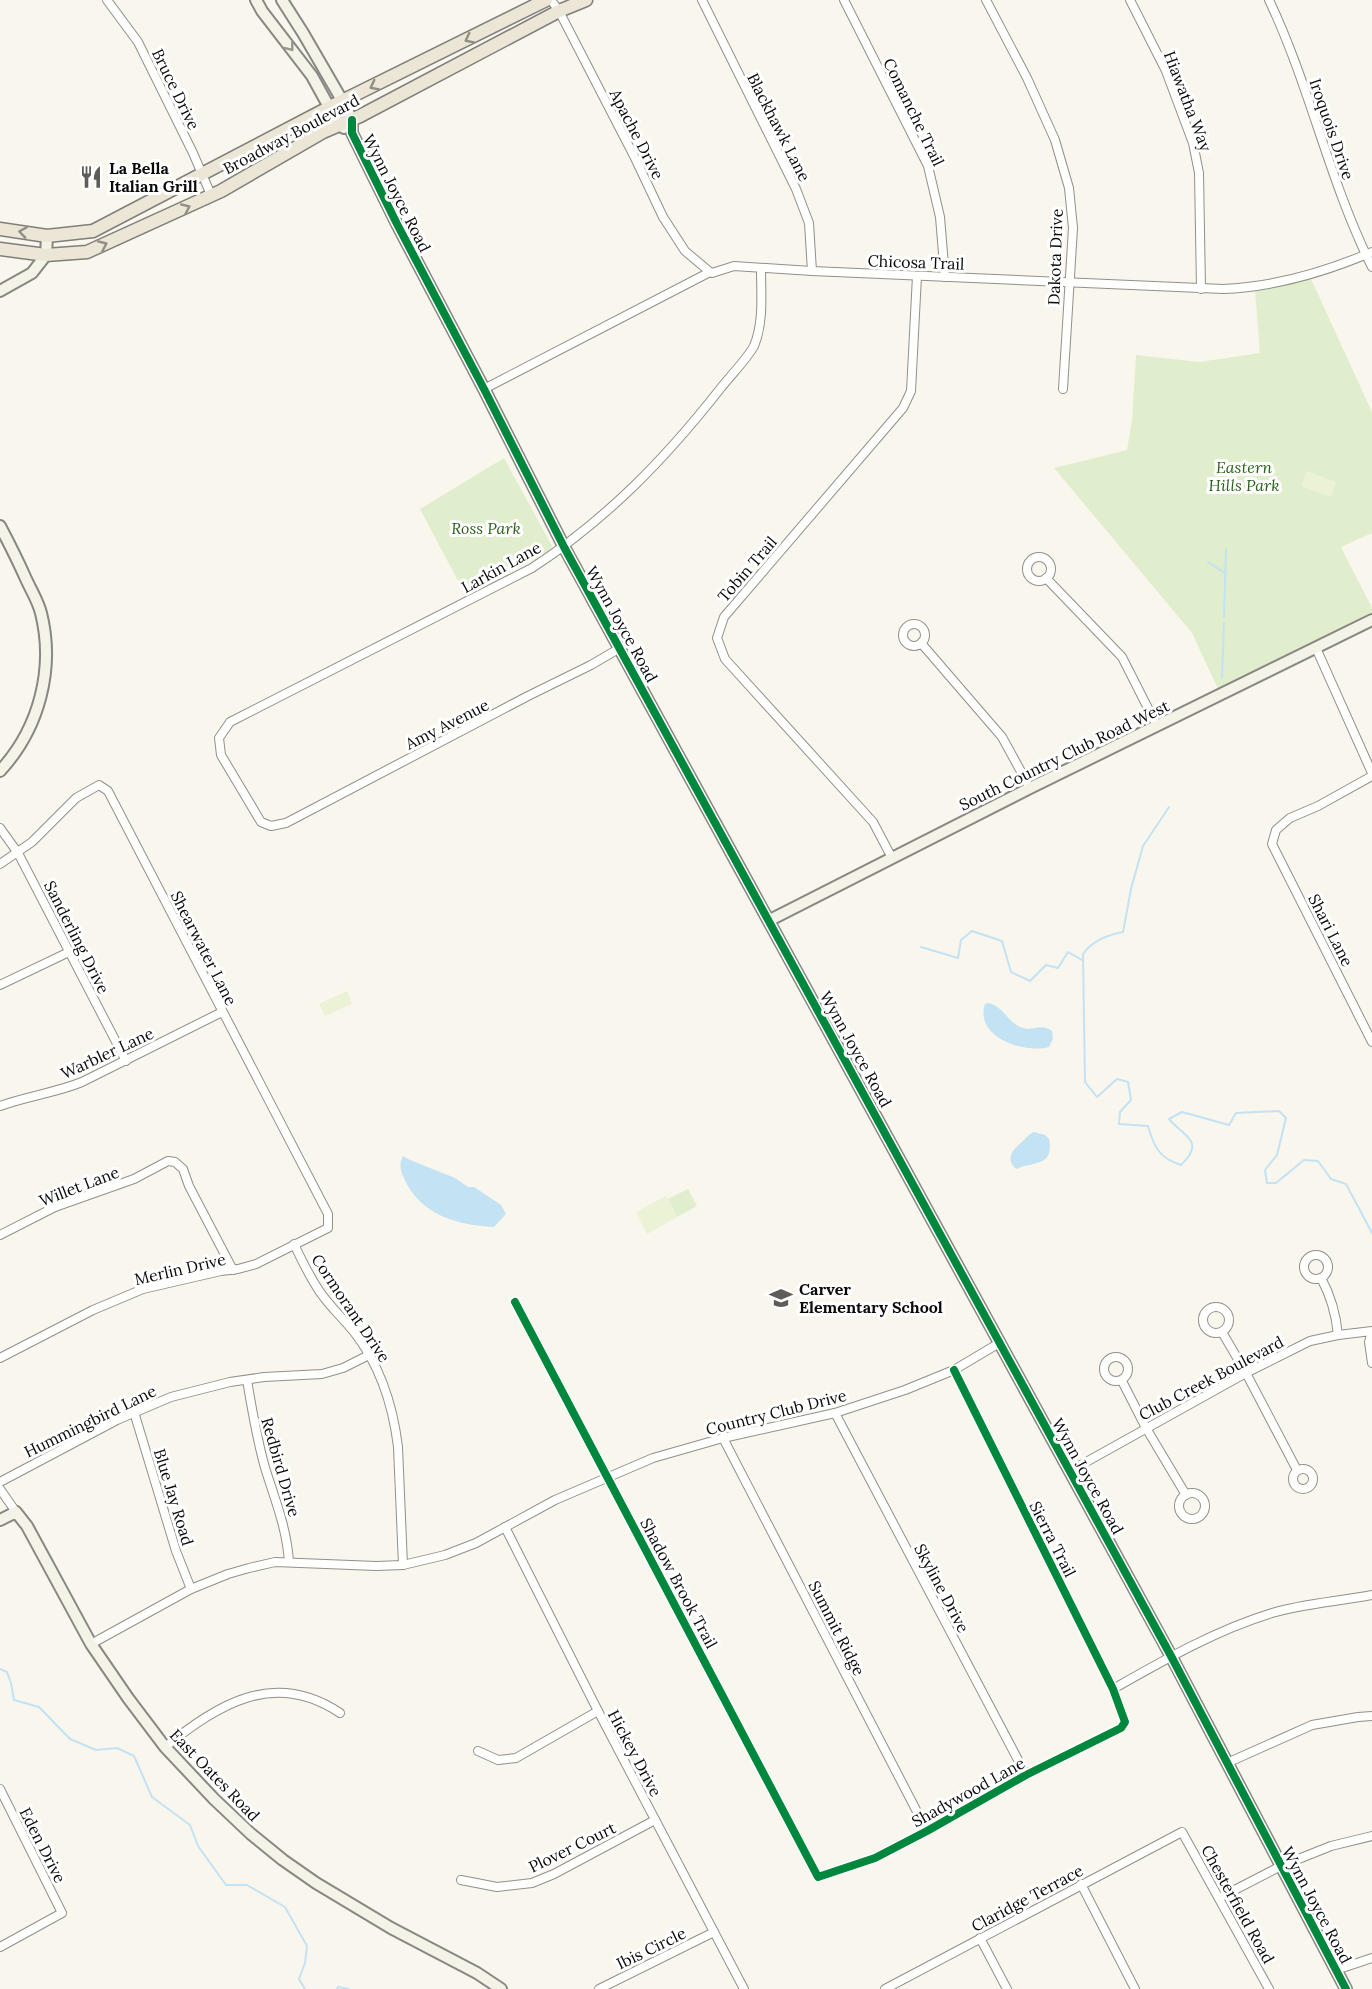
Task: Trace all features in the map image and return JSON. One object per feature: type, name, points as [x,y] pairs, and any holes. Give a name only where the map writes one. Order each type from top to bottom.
[{"type":"main road","name":"Broadway Boulevard","points":[[0,229],[47,236],[93,231],[330,107],[546,0]]},
{"type":"main road","name":"Broadway Boulevard","points":[[0,249],[46,255],[87,252],[221,191],[323,132],[352,120],[559,11],[586,0]]},
{"type":"main road","points":[[434,56],[443,72]]},
{"type":"street","name":"Bruce Drive","points":[[107,0],[138,42],[211,195]]},
{"type":"street","points":[[256,0],[312,76],[339,125]]},
{"type":"street","name":"Wynn Joyce Road","points":[[282,0],[343,102],[352,120],[352,133],[397,224],[564,547],[1001,1342],[1171,1656],[1346,1989]]},
{"type":"street","name":"Apache Drive","points":[[551,0],[559,11],[636,158],[663,217],[685,251],[710,272]]},
{"type":"street","name":"Blackhawk Lane","points":[[702,0],[796,189],[809,222],[812,271]]},
{"type":"street","name":"Comanche Trail","points":[[844,0],[928,166],[940,217],[945,277]]},
{"type":"street","name":"Dakota Drive","points":[[986,0],[1027,78],[1055,140],[1070,188],[1073,228],[1063,389]]},
{"type":"street","name":"Hiawatha Way","points":[[1130,0],[1166,70],[1193,143],[1200,173],[1201,289]]},
{"type":"street","name":"Iroquois Drive","points":[[1269,0],[1287,39],[1336,183],[1369,253],[1372,267]]},
{"type":"street","name":"Wynn Joyce Road","points":[[339,125],[352,133]]},
{"type":"street","points":[[0,291],[32,273],[46,255],[47,236]]},
{"type":"street","name":"Chicosa Trail","points":[[484,389],[710,272],[734,266],[1201,289],[1253,288],[1304,276],[1369,253]]},
{"type":"street","name":"Larkin Lane","points":[[286,823],[271,826],[261,822],[221,755],[219,738],[230,722],[532,568],[564,547],[634,488],[695,420],[753,346],[761,321],[762,269]]},
{"type":"street","name":"Tobin Trail","points":[[892,858],[873,822],[725,659],[717,638],[724,616],[903,408],[911,391],[917,276]]},
{"type":"street","points":[[0,525],[41,612],[46,664],[43,688],[35,715],[19,747],[0,771]]},
{"type":"street","points":[[1046,578],[1122,657],[1157,726]]},
{"type":"street","name":"South Country Club Road West","points":[[770,920],[1030,788],[1372,620]]},
{"type":"street","points":[[921,643],[1002,737],[1030,788]]},
{"type":"street","name":"Amy Avenue","points":[[286,823],[620,648]]},
{"type":"street","points":[[1316,648],[1372,775]]},
{"type":"street","name":"Shari Lane","points":[[1372,775],[1318,806],[1290,818],[1276,830],[1272,844],[1372,1042]]},
{"type":"street","name":"Shearwater Lane","points":[[18,853],[76,798],[99,785],[108,791],[328,1214],[328,1221]]},
{"type":"street","name":"Sanderling Drive","points":[[0,828],[18,853],[126,1061]]},
{"type":"street","points":[[0,864],[18,853]]},
{"type":"street","points":[[0,985],[69,952]]},
{"type":"street","name":"Warbler Lane","points":[[0,1106],[67,1088],[222,1012]]},
{"type":"street","name":"Willet Lane","points":[[0,1235],[55,1207],[134,1179],[168,1161],[175,1162],[183,1169],[189,1186],[233,1270]]},
{"type":"street","name":"Merlin Drive","points":[[0,1358],[93,1310],[143,1289],[256,1264],[328,1228],[328,1221]]},
{"type":"street","name":"Cormorant Drive","points":[[294,1244],[319,1291],[355,1333],[369,1355],[386,1391],[396,1428],[398,1447],[403,1565]]},
{"type":"street","points":[[1321,1278],[1328,1291],[1338,1335]]},
{"type":"street","name":"Shadow Brook Trail","points":[[515,1302],[818,1877]]},
{"type":"street","points":[[1372,1331],[1369,1342],[1372,1363]]},
{"type":"street","name":"Club Creek Boulevard","points":[[1070,1471],[1246,1373],[1310,1341],[1372,1331]]},
{"type":"street","points":[[1222,1332],[1298,1470]]},
{"type":"street","name":"Country Club Drive","points":[[92,1644],[191,1590],[228,1574],[249,1568],[275,1562],[403,1565],[445,1556],[476,1543],[555,1500],[653,1458],[723,1438],[835,1413],[905,1390],[954,1370],[1001,1342]]},
{"type":"street","name":"Hummingbird Lane","points":[[0,1482],[134,1412],[193,1390],[247,1380],[322,1374],[343,1368],[369,1355]]},
{"type":"street","name":"Sierra Trail","points":[[954,1370],[1113,1689],[1125,1722]]},
{"type":"street","name":"Redbird Drive","points":[[247,1380],[258,1438],[283,1520],[289,1562]]},
{"type":"street","points":[[1122,1380],[1146,1428],[1186,1495]]},
{"type":"street","name":"Blue Jay Road","points":[[134,1412],[176,1551],[191,1590]]},
{"type":"street","name":"Skyline Drive","points":[[835,1413],[1026,1775]]},
{"type":"street","name":"Summit Ridge","points":[[723,1438],[927,1831]]},
{"type":"street","name":"East Oates Road","points":[[0,1489],[27,1526],[92,1644],[128,1698],[165,1747],[214,1799],[283,1860],[391,1928],[477,1973],[501,1989]]},
{"type":"street","points":[[0,1520],[16,1512]]},
{"type":"street","name":"Hickey Drive","points":[[505,1527],[598,1711],[744,1989]]},
{"type":"street","points":[[1113,1689],[1171,1656],[1234,1627],[1273,1613],[1372,1595]]},
{"type":"street","points":[[165,1747],[214,1711],[254,1695],[272,1693],[312,1698],[340,1713]]},
{"type":"street","points":[[478,1751],[498,1760],[516,1758],[598,1711]]},
{"type":"street","points":[[1227,1763],[1312,1725],[1372,1716]]},
{"type":"street","name":"Shadywood Lane","points":[[818,1877],[875,1857],[927,1831],[1026,1775],[1121,1728],[1125,1722]]},
{"type":"street","name":"Eden Drive","points":[[0,1947],[62,1913],[1,1795]]},
{"type":"street","name":"Plover Court","points":[[461,1880],[496,1887],[532,1883],[554,1874],[655,1820]]},
{"type":"street","name":"Claridge Terrace","points":[[885,1989],[1182,1832]]},
{"type":"street","name":"Chesterfield Road","points":[[1182,1832],[1269,1989]]},
{"type":"street","points":[[1219,1898],[1281,1866],[1331,1846],[1372,1836]]},
{"type":"street","points":[[1081,1884],[1135,1989]]},
{"type":"street","name":"Ibis Circle","points":[[599,1989],[714,1932]]},
{"type":"street","points":[[980,1938],[1007,1989]]},
{"type":"street","points":[[1336,1970],[1372,1958]]},
{"type":"green space","name":"Eastern Hills Park","points":[[1311,279],[1372,412],[1372,533],[1341,547],[1372,612],[1218,689],[1192,633],[1054,468],[1127,450],[1132,420],[1136,355],[1199,362],[1260,353],[1255,291]]},
{"type":"green space","name":"Ross Park","points":[[504,458],[552,546],[550,551],[466,596],[420,509]]},
{"type":"green space","points":[[1307,471],[1336,482],[1331,497],[1301,486]]},
{"type":"green space","points":[[347,991],[352,1004],[325,1016],[319,1004]]},
{"type":"green space","points":[[688,1189],[697,1206],[677,1217],[668,1199]]},
{"type":"green space","points":[[666,1196],[677,1217],[647,1234],[636,1212]]},
{"type":"water","points":[[985,1004],[998,1007],[1018,1026],[1027,1029],[1041,1027],[1052,1031],[1053,1039],[1049,1047],[1027,1048],[1015,1045],[994,1034],[987,1026],[984,1016]]},
{"type":"water","points":[[1034,1132],[1045,1135],[1049,1139],[1049,1154],[1042,1162],[1016,1169],[1012,1165],[1012,1154]]},
{"type":"water","points":[[403,1156],[455,1178],[468,1187],[474,1187],[501,1205],[506,1214],[494,1227],[467,1224],[441,1216],[420,1201],[411,1191],[400,1167]]},
{"type":"waterway","points":[[1224,617],[1226,549]]},
{"type":"waterway","points":[[1208,562],[1225,573]]},
{"type":"waterway","points":[[1222,677],[1224,623]]},
{"type":"waterway","points":[[1169,807],[1143,846],[1131,889],[1123,932],[1100,939],[1083,954],[1085,1082],[1097,1097],[1117,1079],[1128,1082],[1131,1100],[1120,1112],[1119,1124],[1148,1126],[1158,1151],[1167,1159],[1181,1165],[1192,1150],[1192,1145],[1186,1135],[1169,1119],[1182,1112],[1229,1125],[1236,1113],[1279,1111],[1286,1118],[1277,1155],[1265,1170],[1267,1183],[1276,1183],[1304,1160],[1318,1161],[1331,1179],[1346,1184],[1372,1233]]},
{"type":"waterway","points":[[921,947],[958,958],[961,940],[972,931],[1002,941],[1011,972],[1030,981],[1046,965],[1058,968],[1068,952],[1082,960]]},
{"type":"waterway","points":[[0,1669],[7,1672],[14,1700],[39,1707],[70,1739],[96,1750],[117,1748],[134,1756],[152,1797],[190,1825],[198,1846],[226,1885],[247,1885],[285,1907],[307,1946],[305,1963],[299,1979],[305,1989]]},
{"type":"waterway","points":[[337,1989],[338,1987],[349,1989]]},
{"type":"cycle path","points":[[352,120],[352,133],[397,224],[564,547],[1171,1656],[1346,1989]]},
{"type":"cycle path","points":[[515,1302],[818,1877],[875,1858],[1026,1775],[1121,1728],[1125,1722],[1113,1689],[954,1370]]},
{"type":"place","name":"La Bella Italian Grill","points":[[91,177]]},
{"type":"place","name":"Carver Elementary School","points":[[781,1298]]}]
